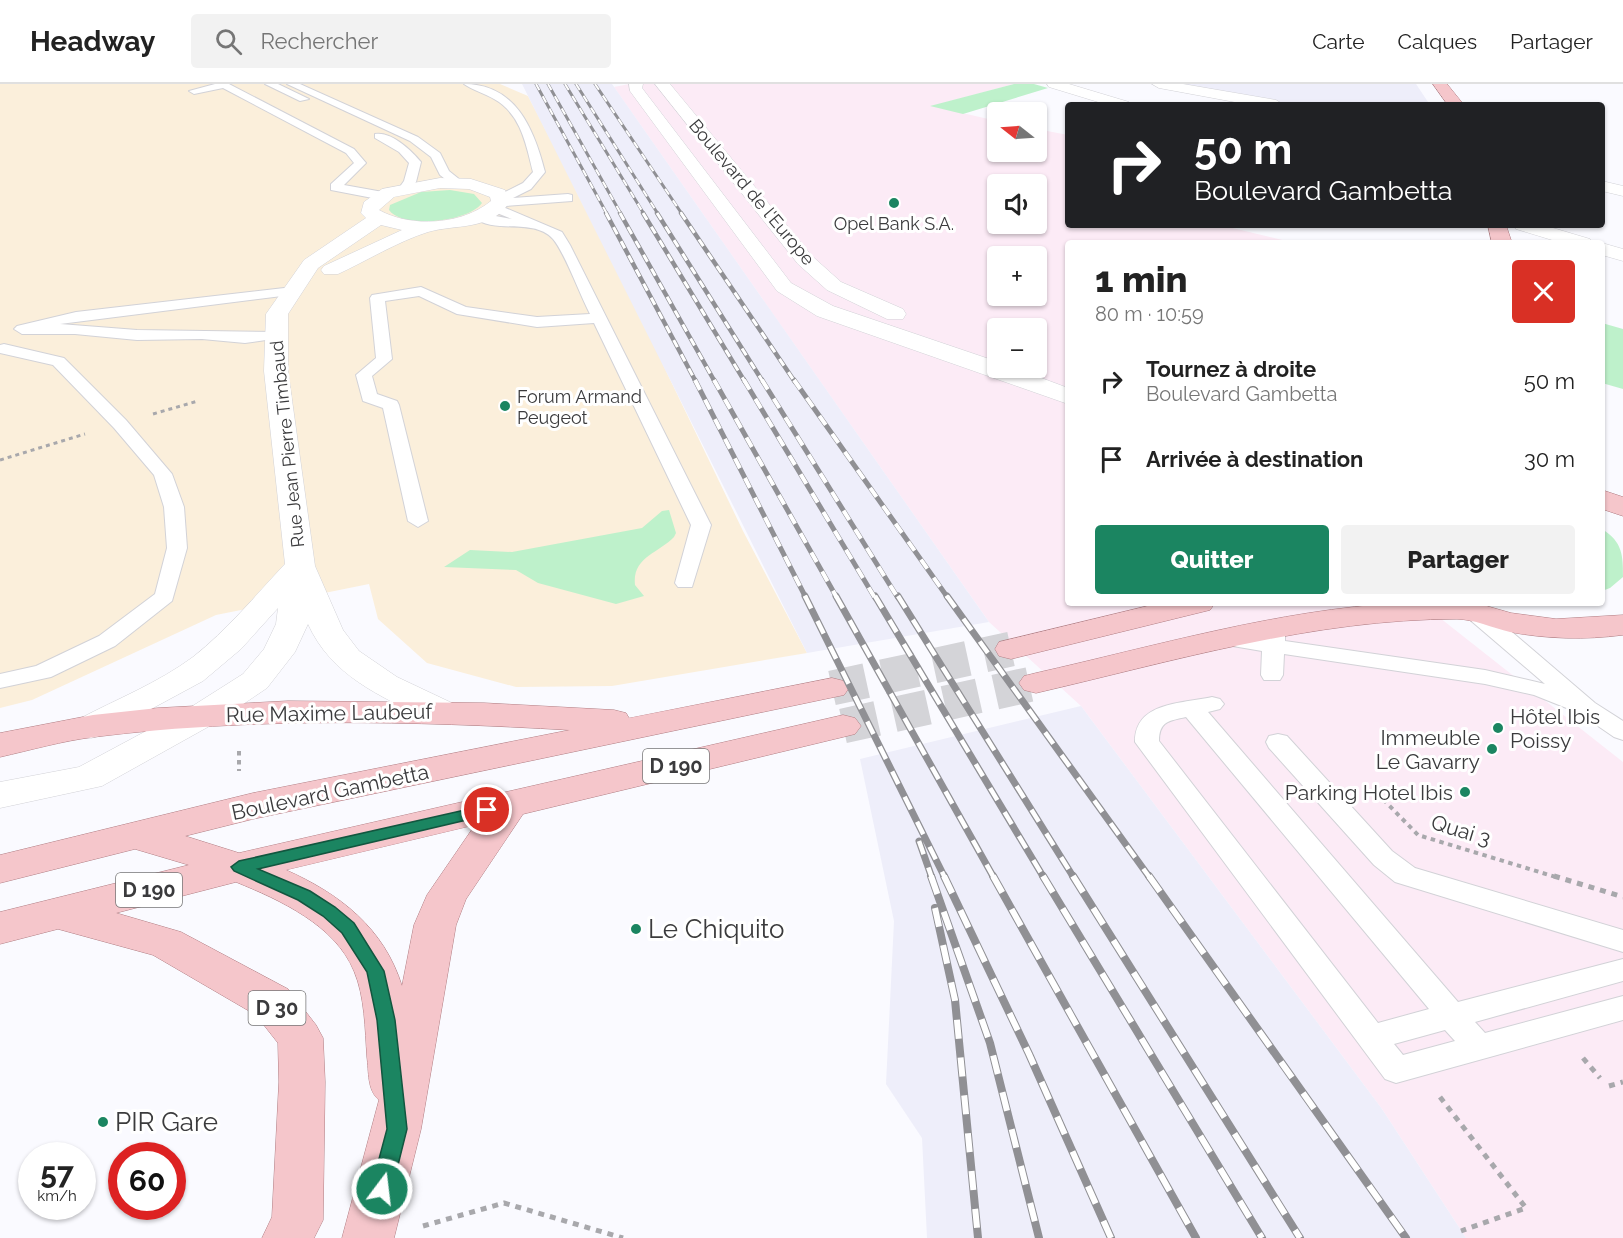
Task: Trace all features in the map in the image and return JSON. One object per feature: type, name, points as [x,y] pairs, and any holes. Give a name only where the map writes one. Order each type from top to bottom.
[{"type":"main road","points":[[1440,84],[1454,102]]},
{"type":"main road","points":[[1011,649],[1187,606]]},
{"type":"main road","points":[[1036,682],[1228,639],[1274,636],[1355,615],[1461,608],[1553,627],[1593,628],[1623,625]]},
{"type":"main road","name":"D 190","points":[[661,723],[832,688]]},
{"type":"main road","name":"Rue Maxime Laubeuf","points":[[0,745],[91,727],[203,715],[281,711],[440,711],[661,723]]},
{"type":"main road","name":"Boulevard Gambetta","points":[[0,869],[253,806],[661,723]]},
{"type":"main road","name":"D 190","points":[[0,928],[239,867],[843,726]]},
{"type":"main road","points":[[368,1238],[397,1129],[435,925],[447,895],[509,805]]},
{"type":"main road","points":[[137,836],[239,867],[304,896],[329,911],[348,928],[375,971],[386,1020],[397,1129]]},
{"type":"main road","name":"D 30","points":[[60,914],[166,943],[272,1002],[300,1038],[302,1082],[297,1220],[288,1238]]},
{"type":"street","name":"Boulevard de l'Europe","points":[[636,84],[635,88],[784,287],[825,311],[875,316],[987,357]]},
{"type":"street","name":"Boulevard de l'Europe","points":[[662,84],[805,260],[834,286],[875,316],[891,323],[903,318],[987,356]]},
{"type":"street","points":[[1054,84],[1114,102]]},
{"type":"street","points":[[1160,84],[1259,102]]},
{"type":"street","points":[[458,183],[483,187],[499,194],[494,207],[427,226],[399,224],[378,219],[370,213],[370,206],[383,196],[405,188],[458,183]]},
{"type":"street","points":[[1605,187],[1623,191]]},
{"type":"street","name":"Rue Jean Pierre Timbaud","points":[[0,795],[89,777],[203,715],[255,681],[279,652],[292,624],[300,566],[276,371],[277,314],[311,264],[378,219]]},
{"type":"street","name":"Rue Jean Pierre Timbaud","points":[[293,291],[352,259],[427,226]]},
{"type":"street","points":[[1533,228],[1573,240]]},
{"type":"street","points":[[1605,250],[1623,255]]},
{"type":"street","name":"Boulevard de l'Europe","points":[[1047,373],[1065,384]]},
{"type":"street","name":"Boulevard de l'Europe","points":[[1045,378],[1065,384]]},
{"type":"street","name":"Rue Jean Pierre Timbaud","points":[[300,566],[336,646],[351,661],[389,686],[440,711]]},
{"type":"street","name":"Rue Jean Pierre Timbaud","points":[[91,727],[189,675],[205,663],[244,627],[300,566]]},
{"type":"lane","points":[[270,84],[352,122],[403,150],[415,162],[411,182],[405,188]]},
{"type":"lane","points":[[292,84],[414,139],[436,155],[444,173],[458,183]]},
{"type":"lane","points":[[470,84],[494,92],[513,106],[533,150],[539,172],[527,186],[494,207]]},
{"type":"lane","points":[[194,91],[223,85],[350,151],[360,163],[334,187],[383,196]]},
{"type":"lane","points":[[314,93],[331,88]]},
{"type":"lane","points":[[483,187],[535,176]]},
{"type":"lane","points":[[494,207],[568,198]]},
{"type":"lane","points":[[494,207],[504,222],[538,225],[558,235],[701,525],[685,583]]},
{"type":"lane","points":[[12,336],[76,316],[293,291]]},
{"type":"lane","points":[[418,521],[391,405],[369,397],[364,375],[384,359],[377,298],[421,291],[462,310],[537,322],[598,318]]},
{"type":"lane","points":[[158,334],[148,322],[181,304]]},
{"type":"lane","points":[[12,336],[75,329],[245,338],[275,335]]},
{"type":"lane","points":[[0,681],[43,672],[115,634],[165,597],[177,548],[174,507],[163,474],[120,424],[58,361],[12,336]]},
{"type":"lane","points":[[1461,608],[1587,708],[1623,732]]},
{"type":"lane","points":[[1272,675],[1274,636],[1485,677],[1540,690],[1587,708]]},
{"type":"lane","points":[[1479,1048],[1202,706],[1156,717],[1150,721],[1146,734],[1147,742],[1396,1070],[1479,1048],[1623,1008]]},
{"type":"lane","points":[[1278,742],[1383,858],[1405,876],[1623,941]]},
{"type":"lane","points":[[1372,1037],[1623,970]]},
{"type":"path","points":[[238,778],[239,744]]},
{"type":"path","name":"Quai 3","points":[[1376,792],[1418,835],[1623,897]]},
{"type":"path","points":[[1417,1064],[1526,1208],[1461,1231]]},
{"type":"path","points":[[1609,1086],[1623,1082]]},
{"type":"path","points":[[423,1226],[504,1203],[623,1238]]},
{"type":"shaded area","points":[[0,84],[500,84],[528,96],[603,240],[743,531],[807,653],[612,686],[516,687],[427,663],[378,619],[369,584],[216,615],[32,700],[0,708]]},
{"type":"shaded area","points":[[522,84],[612,84],[989,622],[807,653]]},
{"type":"shaded area","points":[[629,84],[1014,84],[932,106],[987,119],[987,162],[1047,162],[1047,131],[1065,134],[1065,228],[1232,228],[1282,240],[1065,240],[1065,606],[1425,606],[1623,762],[1623,1238],[1466,1238],[1382,1109],[1081,706],[989,622],[614,87]]},
{"type":"shaded area","points":[[1165,84],[1416,84],[1428,102],[1264,102]]},
{"type":"shaded area","points":[[1081,706],[1382,1109],[1466,1238],[927,1238],[922,1138],[886,1084],[894,921],[860,759]]},
{"type":"green space","points":[[1014,84],[1034,84],[1048,88],[1002,102],[987,102],[987,107],[963,114],[930,106]]},
{"type":"green space","points":[[450,190],[474,194],[482,203],[475,210],[464,215],[436,221],[407,220],[396,216],[389,210],[390,205],[421,192]]},
{"type":"green space","points":[[1605,324],[1623,329],[1623,389],[1605,384]]},
{"type":"green space","points":[[669,510],[676,533],[674,537],[642,562],[635,576],[635,585],[644,596],[616,604],[538,583],[516,570],[444,567],[470,550],[512,552],[642,528],[662,511]]},
{"type":"green space","points":[[1605,531],[1618,544],[1623,562],[1623,577],[1605,590]]},
{"type":"tunnel","points":[[832,688],[1011,649]]},
{"type":"tunnel","points":[[843,726],[1036,683]]},
{"type":"railway","points":[[536,84],[607,214]]},
{"type":"railway","points":[[548,84],[621,214]]},
{"type":"railway","points":[[565,84],[644,214]]},
{"type":"railway","points":[[576,84],[658,214]]},
{"type":"railway","points":[[595,84],[682,214]]},
{"type":"railway","points":[[606,213],[696,382]]},
{"type":"railway","points":[[620,213],[715,382]]},
{"type":"railway","points":[[643,213],[745,382]]},
{"type":"railway","points":[[657,213],[763,382]]},
{"type":"railway","points":[[681,213],[795,382]]},
{"type":"railway","points":[[695,380],[806,597]]},
{"type":"railway","points":[[714,380],[837,598]]},
{"type":"railway","points":[[744,380],[875,598]]},
{"type":"railway","points":[[762,380],[898,598]]},
{"type":"railway","points":[[794,380],[948,598]]},
{"type":"railway","points":[[836,596],[994,878]]},
{"type":"railway","points":[[875,596],[1044,878]]},
{"type":"railway","points":[[898,596],[1074,878]]},
{"type":"railway","points":[[947,596],[1150,878]]},
{"type":"railway","points":[[806,597],[945,878]]},
{"type":"railway","points":[[919,841],[932,878]]},
{"type":"railway","points":[[931,876],[990,1043],[1039,1238]]},
{"type":"railway","points":[[944,876],[1029,1054],[1111,1238]]},
{"type":"railway","points":[[993,876],[1196,1238]]},
{"type":"railway","points":[[1043,876],[1262,1238]]},
{"type":"railway","points":[[1073,876],[1300,1238]]},
{"type":"railway","points":[[1149,876],[1406,1238]]},
{"type":"railway","points":[[935,908],[955,1000],[978,1238]]},
{"type":"place","name":"Opel Bank S.A.","points":[[894,203]]},
{"type":"place","name":"Forum Armand Peugeot","points":[[505,406]]},
{"type":"place","name":"Hôtel Ibis Poissy","points":[[1498,728]]},
{"type":"place","name":"Immeuble Le Gavarry","points":[[1492,749]]},
{"type":"place","name":"Parking Hotel Ibis","points":[[1465,792]]},
{"type":"place","name":"Le Chiquito","points":[[636,929]]},
{"type":"place","name":"PIR Gare","points":[[103,1122]]},
{"type":"route","points":[[382,1189],[397,1129],[386,1020],[375,971],[348,928],[329,911],[304,896],[239,867],[487,810]]}]
